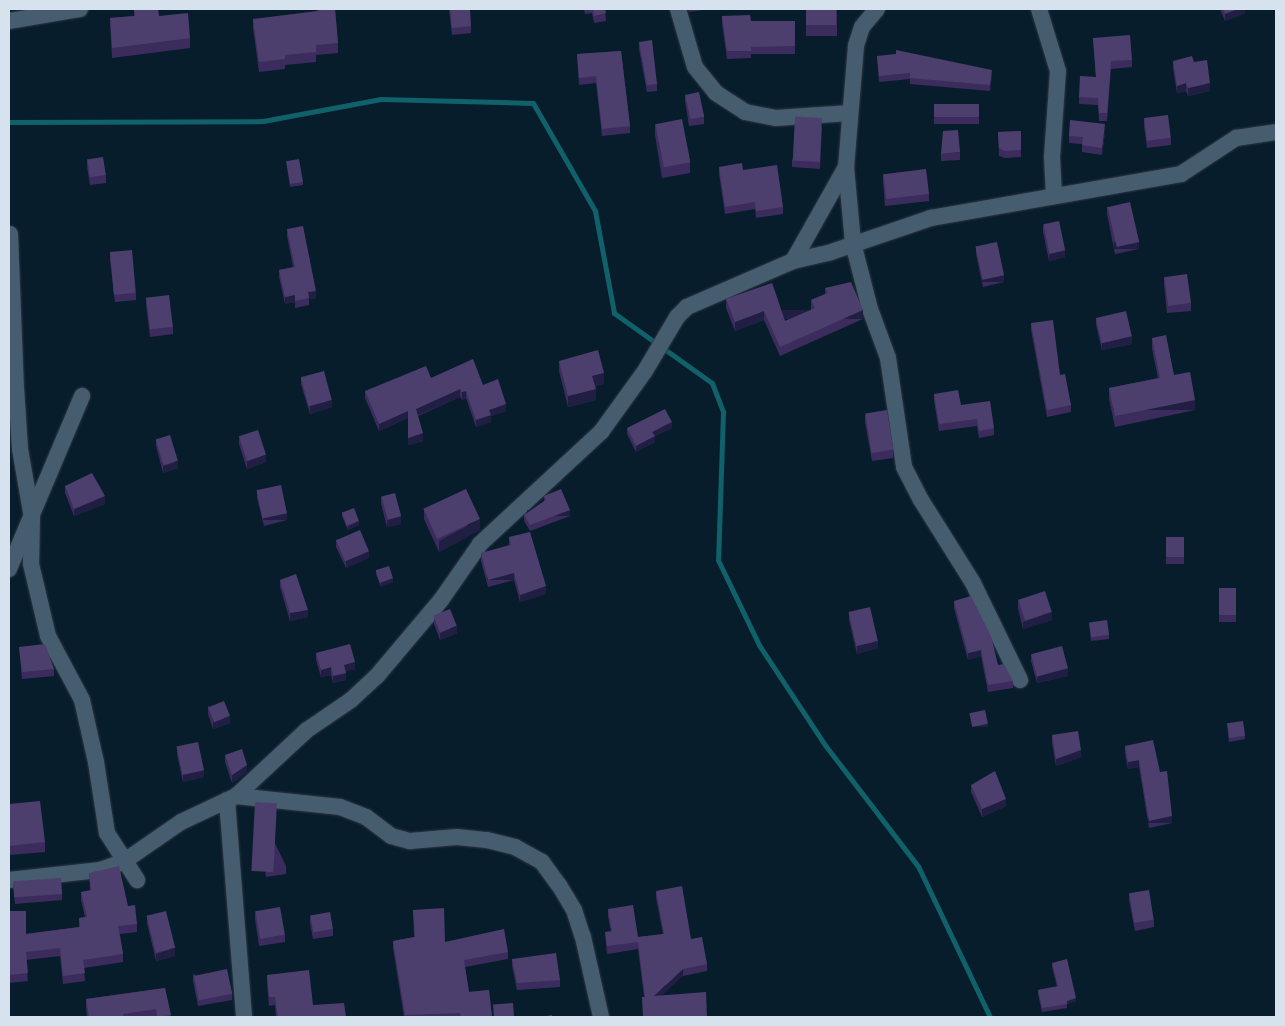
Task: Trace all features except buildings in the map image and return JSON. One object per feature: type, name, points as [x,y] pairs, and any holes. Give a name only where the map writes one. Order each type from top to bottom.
[{"type":"street","points":[[9,21],[80,9]]},
{"type":"street","points":[[678,9],[695,67],[716,93],[745,112],[776,118],[850,113]]},
{"type":"street","points":[[876,9],[862,27],[856,46],[846,167],[853,243],[870,310],[888,358],[904,467],[921,500],[973,583],[1020,680]]},
{"type":"street","points":[[1039,9],[1058,71],[1052,157],[1054,195]]},
{"type":"street","points":[[9,880],[100,870],[123,862],[181,822],[231,798],[308,730],[351,700],[377,676],[441,600],[480,544],[601,432],[645,371],[677,317],[701,300],[793,261],[930,218],[1181,174],[1236,138],[1276,132]]},
{"type":"street","points":[[793,261],[846,167]]},
{"type":"street","points":[[10,234],[20,449],[32,518],[31,564],[48,636],[82,700],[96,762],[107,833],[123,862],[137,880]]},
{"type":"street","points":[[9,569],[82,396]]},
{"type":"street","points":[[231,798],[244,1017]]},
{"type":"street","points":[[231,798],[340,807],[366,817],[391,836],[410,841],[457,837],[487,840],[515,847],[542,862],[574,910],[601,1017]]},
{"type":"waterway","points":[[9,122],[263,121],[381,99],[533,103],[595,211],[614,313],[712,383],[723,412],[718,560],[759,645],[825,745],[918,866],[990,1017]]}]
